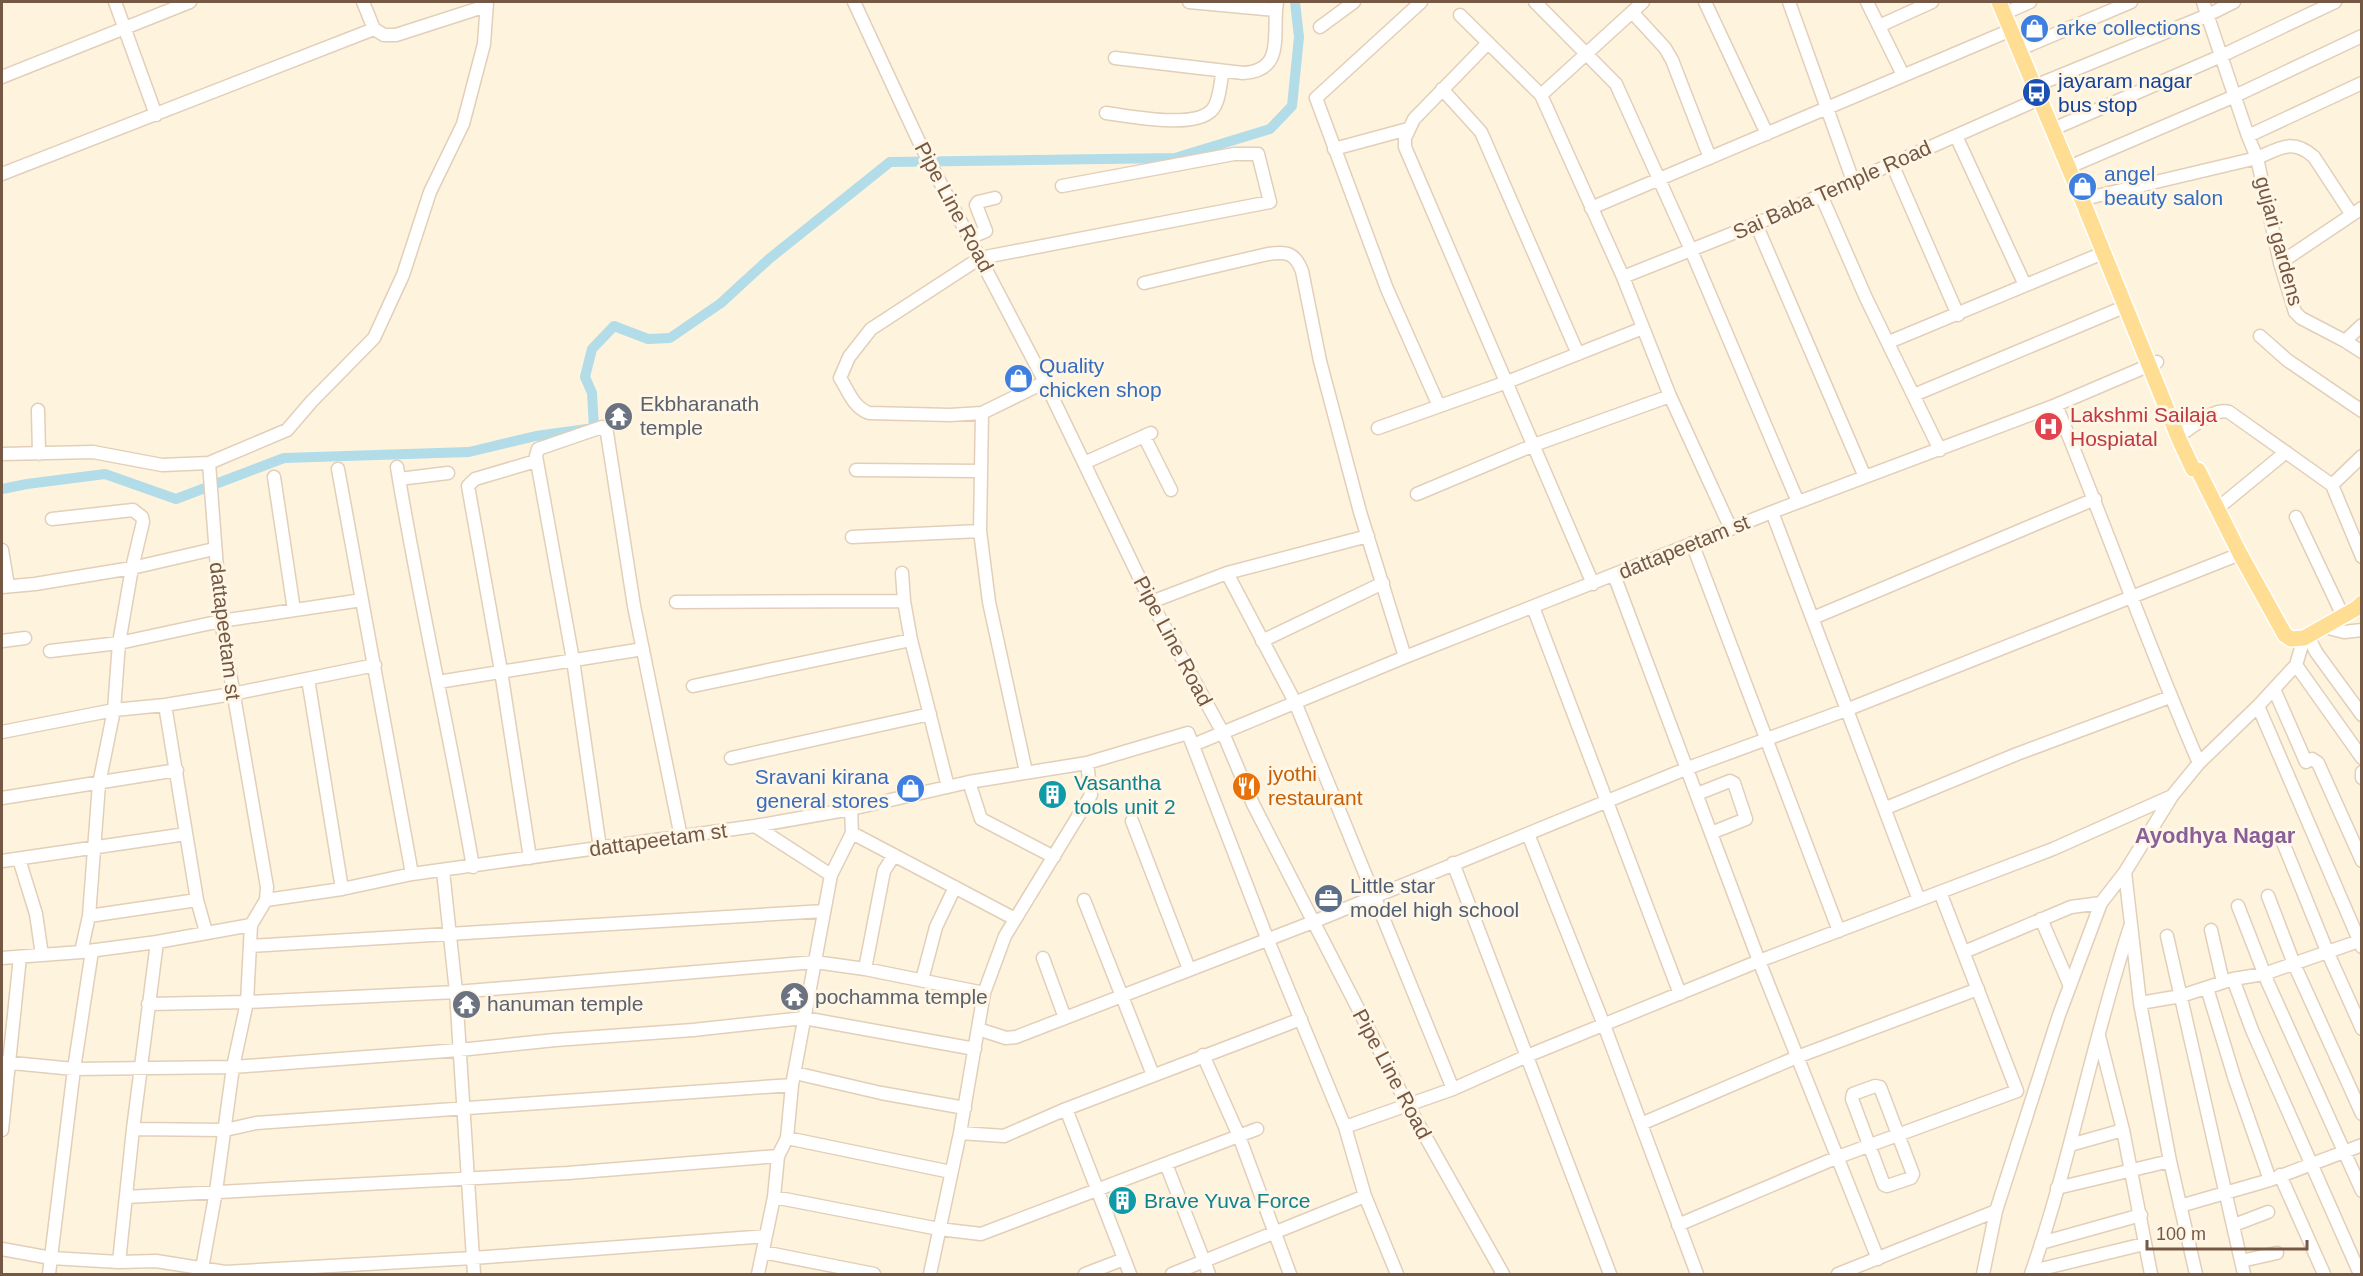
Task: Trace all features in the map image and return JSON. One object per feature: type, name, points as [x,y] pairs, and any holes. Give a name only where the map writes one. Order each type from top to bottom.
[{"type":"main road","points":[[2006,4],[2011,30],[2044,102],[2124,307],[2186,431],[2200,464],[2198,470]]},
{"type":"main road","points":[[2006,4],[2042,83],[2044,102],[2060,126],[2076,164],[2193,469],[2198,470],[2240,554],[2285,635],[2291,639],[2309,639],[2361,603]]},
{"type":"street","points":[[115,2],[156,115]]},
{"type":"street","points":[[2,77],[190,2]]},
{"type":"street","points":[[2,454],[93,452],[162,465],[209,468],[287,430],[374,338],[403,275],[430,192],[463,124],[484,44],[486,4],[396,35],[384,35],[374,29],[363,2]]},
{"type":"street","name":"Pipe Line Road","points":[[854,2],[921,146],[1045,382],[1151,602],[1222,733],[1253,804],[1313,922],[1407,1104],[1503,1275]]},
{"type":"street","points":[[1115,58],[1252,73],[1268,65],[1273,58],[1277,6],[1189,2]]},
{"type":"street","points":[[1320,27],[1354,2]]},
{"type":"street","points":[[1421,2],[1316,98],[1387,289],[1439,406]]},
{"type":"street","points":[[1541,95],[1642,2]]},
{"type":"street","points":[[1705,2],[1767,134]]},
{"type":"street","points":[[1789,2],[1853,182]]},
{"type":"street","points":[[1867,2],[1903,75]]},
{"type":"street","points":[[1879,26],[1932,2]]},
{"type":"street","points":[[2006,4],[2030,2]]},
{"type":"street","points":[[2027,46],[2131,2]]},
{"type":"street","points":[[2203,2],[2248,136],[2258,158],[2293,145],[2306,150],[2356,211],[2280,263]]},
{"type":"street","points":[[2042,83],[2208,15],[2234,2]]},
{"type":"street","points":[[2060,126],[2221,56],[2335,2]]},
{"type":"street","points":[[1540,4],[1616,84],[1691,250],[1798,502]]},
{"type":"street","points":[[1632,12],[1665,48],[1672,60],[1710,158]]},
{"type":"street","points":[[1460,15],[1541,95],[1623,277],[1670,396],[1731,529]]},
{"type":"street","points":[[2,174],[374,29]]},
{"type":"street","points":[[1592,208],[2011,30]]},
{"type":"street","points":[[2076,164],[2235,96],[2361,36]]},
{"type":"street","points":[[1488,43],[1414,119],[1408,129],[1405,147],[1593,584]]},
{"type":"street","points":[[1106,113],[1178,120],[1205,115],[1215,106],[1223,71]]},
{"type":"street","points":[[2248,136],[2361,83]]},
{"type":"street","points":[[1442,89],[1481,132],[1578,354]]},
{"type":"street","name":"Sai Baba Temple Road","points":[[1623,277],[1756,225],[1956,136],[2044,102]]},
{"type":"street","points":[[1334,149],[1408,129]]},
{"type":"street","points":[[1956,136],[2025,285]]},
{"type":"street","points":[[1045,382],[982,413],[950,415],[869,413],[860,410],[840,378],[849,357],[871,329],[980,258],[1270,202],[1258,154],[1254,153],[1234,154],[1062,186]]},
{"type":"street","name":"gujari gardens","points":[[2088,198],[2258,158],[2280,263],[2295,312],[2301,318],[2345,340],[2361,352]]},
{"type":"street","points":[[1892,164],[1958,315]]},
{"type":"street","points":[[1821,195],[1866,298],[1940,450]]},
{"type":"street","points":[[969,238],[986,231],[976,205],[978,202],[995,198]]},
{"type":"street","points":[[962,226],[981,217]]},
{"type":"street","points":[[1756,225],[1865,477]]},
{"type":"street","points":[[1144,283],[1268,254],[1290,253],[1297,260],[1302,272],[1320,361],[1368,536],[1405,657]]},
{"type":"street","points":[[1889,342],[2103,253]]},
{"type":"street","points":[[1914,395],[2124,307]]},
{"type":"street","points":[[2345,340],[2361,325]]},
{"type":"street","points":[[1378,428],[1507,382],[1643,328]]},
{"type":"street","points":[[2260,336],[2288,360],[2361,411]]},
{"type":"street","name":"dattapeetam st","points":[[209,468],[221,621],[267,887],[266,900],[342,889],[412,874],[756,826],[851,809],[969,782],[1087,763],[1188,733],[1193,745],[1405,657],[1692,543],[2056,405],[2153,364]]},
{"type":"street","points":[[1417,494],[1534,445],[1670,396]]},
{"type":"street","points":[[2056,405],[2095,499],[2170,697],[2199,763]]},
{"type":"street","points":[[38,410],[39,454]]},
{"type":"street","points":[[2186,431],[2223,410],[2229,412],[2332,485],[2361,557]]},
{"type":"street","points":[[982,413],[980,531],[989,602],[1026,772]]},
{"type":"street","points":[[600,848],[573,660],[536,452],[538,449],[602,427],[606,429],[643,649],[681,837]]},
{"type":"street","points":[[1084,463],[1147,435],[1171,490]]},
{"type":"street","points":[[2218,508],[2286,452]]},
{"type":"street","points":[[2332,485],[2361,456]]},
{"type":"street","points":[[536,461],[475,479],[468,486],[536,857]]},
{"type":"street","points":[[338,470],[412,874]]},
{"type":"street","points":[[856,470],[980,471]]},
{"type":"street","points":[[448,473],[398,473],[455,761],[473,867]]},
{"type":"street","points":[[274,477],[294,610]]},
{"type":"street","points":[[1813,618],[2095,499]]},
{"type":"street","points":[[49,1275],[87,951],[99,784],[114,710],[119,643],[132,568],[143,522],[139,512],[133,510],[52,519]]},
{"type":"street","points":[[1772,512],[1919,900]]},
{"type":"street","points":[[2296,517],[2343,616]]},
{"type":"street","points":[[852,537],[980,531]]},
{"type":"street","points":[[1151,602],[1227,573],[1368,536]]},
{"type":"street","points":[[1692,543],[1839,931]]},
{"type":"street","points":[[2,550],[5,586],[36,584],[132,568],[214,549]]},
{"type":"street","points":[[978,1029],[1006,1038],[1016,1037],[1313,922],[1375,894],[1688,768],[1846,710],[2131,595],[2240,554]]},
{"type":"street","points":[[902,573],[911,640],[948,787]]},
{"type":"street","points":[[1227,573],[1295,702],[1453,1089]]},
{"type":"street","points":[[1614,575],[1797,1057],[1878,1259]]},
{"type":"street","points":[[1262,641],[1383,583]]},
{"type":"street","points":[[50,651],[119,643],[221,621],[362,600]]},
{"type":"street","points":[[676,602],[904,601]]},
{"type":"street","points":[[1533,607],[1680,994]]},
{"type":"street","points":[[2325,627],[2344,632],[2361,630]]},
{"type":"street","points":[[2,641],[25,638]]},
{"type":"street","points":[[1983,1275],[1996,1211],[2036,1084],[2101,903],[2125,872],[2172,796],[2199,763],[2258,706],[2296,665],[2309,639]]},
{"type":"street","points":[[2309,639],[2329,657],[2361,702]]},
{"type":"street","points":[[2309,639],[2361,715]]},
{"type":"street","points":[[693,686],[911,640]]},
{"type":"street","points":[[438,682],[643,649]]},
{"type":"street","points":[[2,732],[114,710],[165,705],[232,693],[375,665]]},
{"type":"street","points":[[2296,665],[2361,758]]},
{"type":"street","points":[[308,679],[342,889]]},
{"type":"street","points":[[2274,689],[2306,762],[2312,759],[2318,763],[2361,861]]},
{"type":"street","points":[[1886,808],[2017,754],[2170,697]]},
{"type":"street","points":[[165,705],[197,900],[206,932]]},
{"type":"street","points":[[2140,1003],[2181,996],[2228,981],[2264,974],[2327,951],[2360,942],[2258,706]]},
{"type":"street","points":[[731,758],[930,714]]},
{"type":"street","points":[[1193,745],[1267,938],[1345,1127],[1365,1196],[1397,1275]]},
{"type":"street","points":[[930,1275],[960,1133],[984,993],[1005,936],[1091,795],[1087,763]]},
{"type":"street","points":[[2,798],[177,770]]},
{"type":"street","points":[[2361,771],[2361,778]]},
{"type":"street","points":[[1700,798],[1730,781],[1734,783],[1746,819],[1712,832]]},
{"type":"street","points":[[969,782],[981,819],[1054,857]]},
{"type":"street","points":[[1345,1127],[1453,1089],[1527,1056],[1760,961],[2053,849],[2172,796]]},
{"type":"street","points":[[758,1275],[774,1197],[778,1156],[787,1138],[793,1079],[831,875],[852,833],[851,809]]},
{"type":"street","points":[[1132,821],[1189,969]]},
{"type":"street","points":[[756,826],[831,875]]},
{"type":"street","points":[[852,833],[1015,919]]},
{"type":"street","points":[[2,861],[186,834]]},
{"type":"street","points":[[1528,834],[1604,1025],[1697,1275]]},
{"type":"street","points":[[2282,840],[2361,1029]]},
{"type":"street","points":[[865,969],[885,871],[894,855]]},
{"type":"street","points":[[19,859],[36,914],[42,955]]},
{"type":"street","points":[[1453,863],[1610,1275]]},
{"type":"street","points":[[443,871],[456,992],[474,1275]]},
{"type":"street","points":[[2125,872],[2140,1003],[2170,1161],[2196,1275]]},
{"type":"street","points":[[922,980],[936,927],[955,887]]},
{"type":"street","points":[[1940,892],[2017,1090]]},
{"type":"street","points":[[2268,896],[2294,964],[2361,1114]]},
{"type":"street","points":[[88,916],[197,900]]},
{"type":"street","points":[[202,1271],[216,1191],[233,1067],[247,1002],[251,925],[266,900]]},
{"type":"street","points":[[1084,900],[1153,1075]]},
{"type":"street","points":[[1964,952],[2072,906],[2101,903]]},
{"type":"street","points":[[2238,906],[2264,974],[2361,1191]]},
{"type":"street","points":[[251,946],[449,932],[824,911]]},
{"type":"street","points":[[2041,920],[2070,986]]},
{"type":"street","points":[[2032,1273],[2070,1145],[2110,986],[2131,923]]},
{"type":"street","points":[[2,958],[157,942],[251,925]]},
{"type":"street","points":[[2211,930],[2228,981],[2312,1163],[2360,1275]]},
{"type":"street","points":[[2167,936],[2244,1275]]},
{"type":"street","points":[[119,1262],[157,942]]},
{"type":"street","points":[[2,1123],[5,1063],[20,957]]},
{"type":"street","points":[[1043,958],[1065,1018]]},
{"type":"street","points":[[148,1004],[247,1002],[456,992],[815,962],[865,969],[984,993]]},
{"type":"street","points":[[2207,988],[2235,1080],[2275,1177],[2324,1275]]},
{"type":"street","points":[[1641,1124],[1797,1057],[1978,989]]},
{"type":"street","points":[[2,999],[15,1001]]},
{"type":"street","points":[[5,1063],[74,1070],[233,1067],[693,1030],[804,1018],[975,1049]]},
{"type":"street","points":[[960,1133],[1004,1136],[1203,1055],[1301,1019]]},
{"type":"street","points":[[2098,1032],[2132,1171],[2151,1275]]},
{"type":"street","points":[[1203,1055],[1239,1136],[1290,1275]]},
{"type":"street","points":[[133,1129],[225,1130],[256,1123],[567,1101],[793,1079],[964,1108]]},
{"type":"street","points":[[1678,1225],[1838,1157],[2036,1084]]},
{"type":"street","points":[[1875,1086],[1880,1087],[1913,1174],[1911,1178],[1884,1185],[1870,1146],[1852,1099],[1853,1094],[1875,1086]]},
{"type":"street","points":[[1066,1109],[1099,1189],[1130,1275]]},
{"type":"street","points":[[774,1197],[939,1229],[981,1234],[1257,1129]]},
{"type":"street","points":[[2070,1145],[2123,1130]]},
{"type":"street","points":[[787,1138],[951,1172]]},
{"type":"street","points":[[2180,1206],[2275,1177],[2361,1145]]},
{"type":"street","points":[[126,1197],[573,1173],[778,1156]]},
{"type":"street","points":[[2057,1188],[2170,1161]]},
{"type":"street","points":[[1166,1164],[1209,1275]]},
{"type":"street","points":[[1172,1275],[1365,1196]]},
{"type":"street","points":[[1844,1273],[1996,1211]]},
{"type":"street","points":[[2234,1225],[2268,1212]]},
{"type":"street","points":[[2041,1243],[2141,1215]]},
{"type":"street","points":[[2,1249],[51,1258],[119,1262],[156,1261],[202,1271],[225,1272],[473,1258],[766,1236]]},
{"type":"street","points":[[2032,1273],[2144,1244]]},
{"type":"street","points":[[763,1252],[874,1275]]},
{"type":"street","points":[[2241,1261],[2277,1253]]},
{"type":"street","points":[[1084,1275],[1124,1259]]},
{"type":"waterway","points":[[2,489],[105,474],[176,499],[284,458],[469,452],[536,436],[594,428],[592,393],[585,377],[592,349],[614,326],[648,339],[670,338],[721,303],[769,259],[890,162],[1175,158],[1270,129],[1292,106],[1299,37],[1295,2]]},
{"type":"place","name":"arke collections","points":[[2035,28]]},
{"type":"place","name":"jayaram nagar bus stop","points":[[2037,93]]},
{"type":"place","name":"angel beauty salon","points":[[2083,186]]},
{"type":"place","name":"Quality chicken shop","points":[[1018,378]]},
{"type":"place","name":"Ekbharanath temple","points":[[619,416]]},
{"type":"place","name":"Lakshmi Sailaja Hospiatal","points":[[2049,427]]},
{"type":"place","name":"jyothi restaurant","points":[[1247,786]]},
{"type":"place","name":"Sravani kirana general stores","points":[[910,789]]},
{"type":"place","name":"Vasantha tools unit 2","points":[[1053,795]]},
{"type":"place","name":"Little star model high school","points":[[1329,898]]},
{"type":"place","name":"pochamma temple","points":[[794,997]]},
{"type":"place","name":"hanuman temple","points":[[466,1004]]},
{"type":"place","name":"Brave Yuva Force","points":[[1123,1201]]},
{"type":"district","name":"Ayodhya Nagar","points":[[2215,835]]}]
